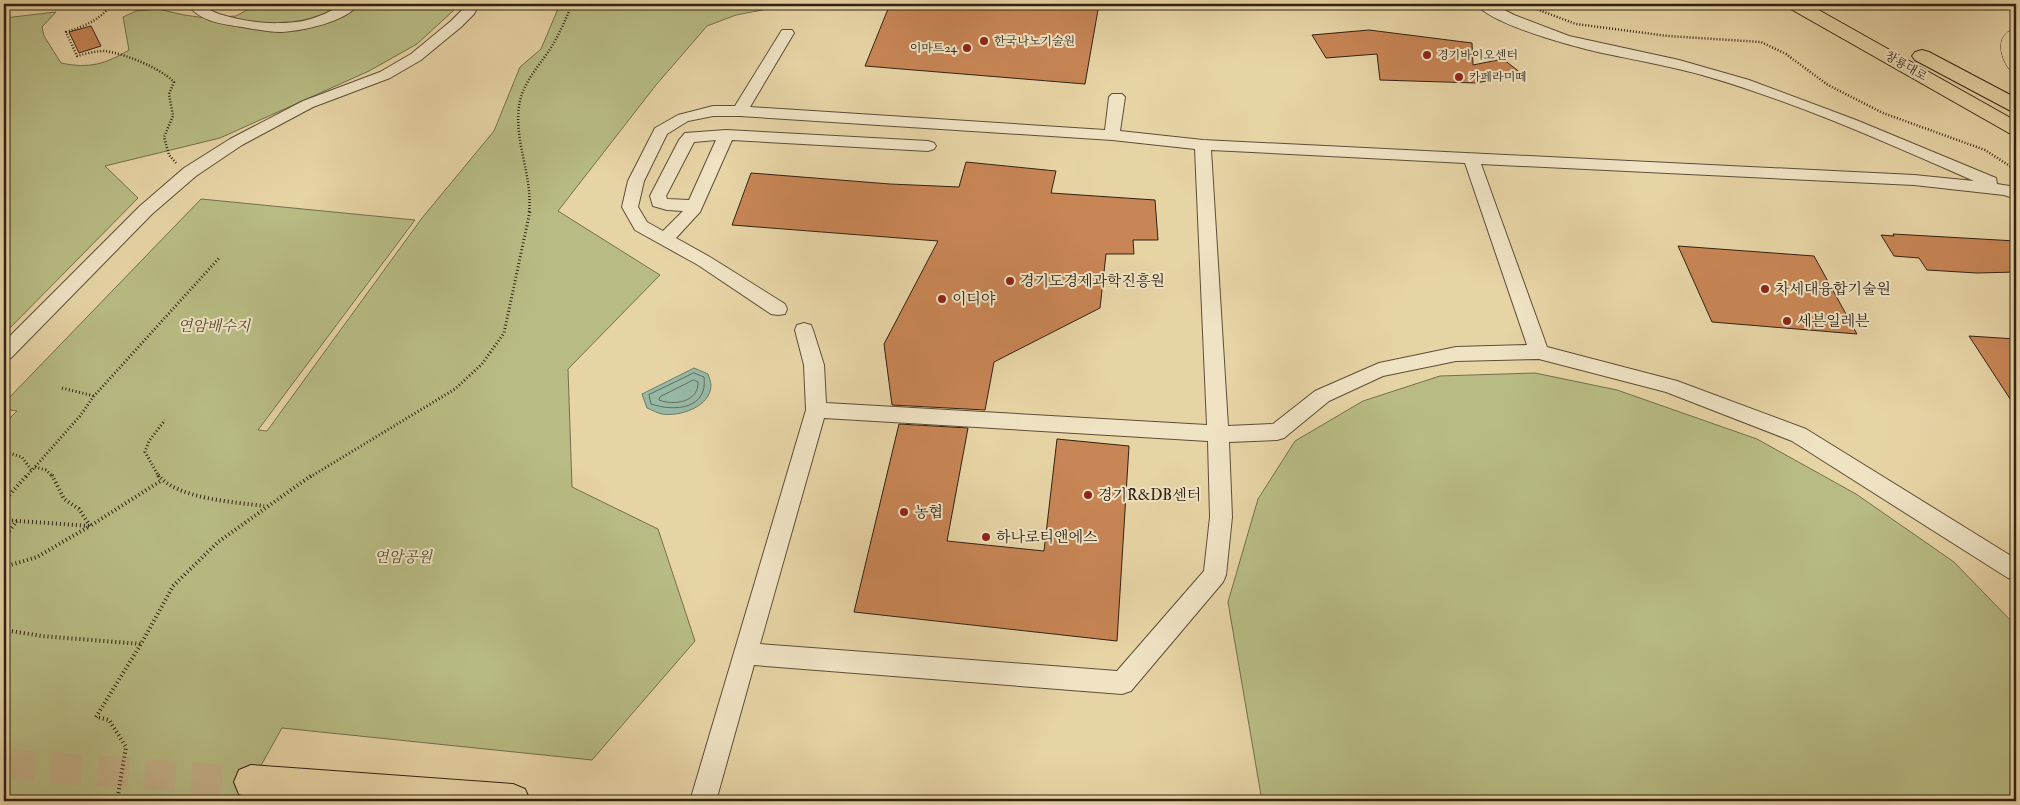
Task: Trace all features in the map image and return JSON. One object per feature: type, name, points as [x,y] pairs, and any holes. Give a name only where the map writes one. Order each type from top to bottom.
[{"type":"highway","points":[[2016,34],[2010,41],[2009,47],[2016,65]]},
{"type":"main road","name":"창룡대로","points":[[1795,4],[2016,129]]},
{"type":"main road","name":"창룡대로","points":[[1824,4],[2016,106]]},
{"type":"main road","points":[[252,782],[513,801]]},
{"type":"lane","points":[[194,4],[197,9],[224,20],[269,28],[289,27],[317,21],[343,11],[352,4]]},
{"type":"lane","points":[[4,353],[146,210],[190,172],[236,142],[308,104],[385,74],[416,57],[456,24],[472,4]]},
{"type":"lane","points":[[1483,4],[1496,12],[1540,30],[1576,42],[1706,72],[1786,98],[1851,122],[2012,192]]},
{"type":"lane","points":[[740,111],[787,33]]},
{"type":"lane","points":[[1112,135],[1117,97]]},
{"type":"lane","points":[[778,309],[704,261],[641,226],[630,207],[636,181],[661,131],[683,118],[713,111],[740,111],[1112,135],[1203,145],[1914,180],[2012,192]]},
{"type":"lane","points":[[895,144],[904,122]]},
{"type":"lane","points":[[665,239],[692,212],[726,135]]},
{"type":"lane","points":[[695,206],[659,202],[658,196],[686,140],[691,136],[726,135],[928,146]]},
{"type":"lane","points":[[747,654],[1122,683],[1215,575],[1221,517],[1203,145]]},
{"type":"lane","points":[[1471,158],[1539,352]]},
{"type":"lane","points":[[703,801],[816,410],[814,365],[804,330]]},
{"type":"lane","points":[[816,410],[1218,434],[1277,432],[1322,396],[1380,370],[1456,354],[1539,352],[1670,386],[1799,434],[2016,571]]},
{"type":"path","points":[[112,4],[108,11],[90,24],[66,32],[77,56],[102,51],[119,54],[166,74],[174,82],[169,94],[173,116],[164,137],[169,155],[176,164],[190,172]]},
{"type":"path","points":[[117,801],[126,747],[109,720],[96,717],[141,644],[173,586],[218,542],[265,506],[304,480],[471,378],[494,350],[504,333],[529,217],[531,197],[518,123],[519,104],[528,79],[556,40],[572,4]]},
{"type":"path","points":[[1523,4],[1576,24],[1668,36],[1761,42],[1786,54],[1828,85],[1883,113],[1985,150],[2016,170]]},
{"type":"path","points":[[4,501],[80,416],[94,396],[220,257]]},
{"type":"path","points":[[62,388],[94,396]]},
{"type":"path","points":[[165,420],[149,441],[145,452],[162,480],[172,488],[201,494],[209,498],[265,506]]},
{"type":"path","points":[[4,455],[6,452],[16,453],[24,458],[32,471]]},
{"type":"path","points":[[35,467],[46,470],[53,476],[64,499],[79,509],[90,526]]},
{"type":"path","points":[[4,567],[37,557],[162,480]]},
{"type":"path","points":[[4,520],[90,526]]},
{"type":"path","points":[[4,537],[17,521]]},
{"type":"path","points":[[4,630],[42,636],[141,644]]},
{"type":"green space","points":[[258,4],[455,4],[453,11],[417,44],[369,71],[220,138],[105,166],[138,198],[4,334],[4,18],[56,12],[42,27],[44,36],[61,63],[89,65],[105,62],[129,50],[123,17],[136,11],[158,9],[206,18],[236,16]]},
{"type":"green space","name":"연암공원","points":[[560,4],[794,4],[736,15],[707,26],[656,85],[558,211],[660,275],[568,369],[572,487],[658,529],[695,641],[592,760],[282,728],[241,801],[4,801],[4,424],[17,411],[4,409],[4,403],[201,199],[415,220],[258,430],[267,431],[422,218],[494,131],[520,67],[541,49]]},
{"type":"green space","points":[[1535,373],[1617,390],[1757,439],[1856,494],[1954,562],[2016,626],[2016,801],[1262,801],[1228,602],[1258,499],[1295,441],[1363,401],[1440,376]]},
{"type":"water","points":[[694,368],[708,374],[711,384],[710,393],[700,405],[685,412],[669,415],[660,414],[647,408],[642,394]]},
{"type":"building","name":"한국나노기술원","points":[[890,4],[1099,4],[1085,84],[865,66]]},
{"type":"building","points":[[91,26],[101,46],[79,53],[69,32]]},
{"type":"building","name":"경기바이오센터","points":[[1369,30],[1472,43],[1473,65],[1503,59],[1522,74],[1476,83],[1380,80],[1377,54],[1326,58],[1312,35]]},
{"type":"building","name":"경기도경제과학진흥원","points":[[966,162],[1056,171],[1051,193],[1155,200],[1158,240],[1133,240],[1134,254],[1106,254],[1100,308],[994,362],[985,410],[892,405],[884,344],[938,241],[732,225],[751,173],[890,184],[959,187]]},
{"type":"building","points":[[1893,234],[2016,241],[2016,272],[1977,273],[1927,270],[1919,258],[1894,256],[1881,235],[1894,236]]},
{"type":"building","name":"차세대융합기술원","points":[[1678,246],[1814,256],[1857,334],[1712,322]]},
{"type":"building","points":[[1969,336],[2016,339],[2016,408]]},
{"type":"building","name":"경기R&DB센터","points":[[899,424],[968,428],[947,541],[1044,551],[1057,439],[1129,446],[1117,641],[854,612]]},
{"type":"tunnel","points":[[4,764],[251,782]]},
{"type":"place","name":"한국나노기술원","points":[[984,41]]},
{"type":"place","name":"이마트24","points":[[967,48]]},
{"type":"place","name":"경기바이오센터","points":[[1427,55]]},
{"type":"place","name":"카페라미떼","points":[[1459,77]]},
{"type":"place","name":"경기도경제과학진흥원","points":[[1010,281]]},
{"type":"place","name":"차세대융합기술원","points":[[1765,289]]},
{"type":"place","name":"이디야","points":[[942,299]]},
{"type":"place","name":"세븐일레븐","points":[[1787,321]]},
{"type":"place","name":"경기R&DB센터","points":[[1088,495]]},
{"type":"place","name":"농협","points":[[904,512]]},
{"type":"place","name":"하나로티앤에스","points":[[986,537]]},
{"type":"park label","name":"연암배수지","points":[[214,326]]}]
